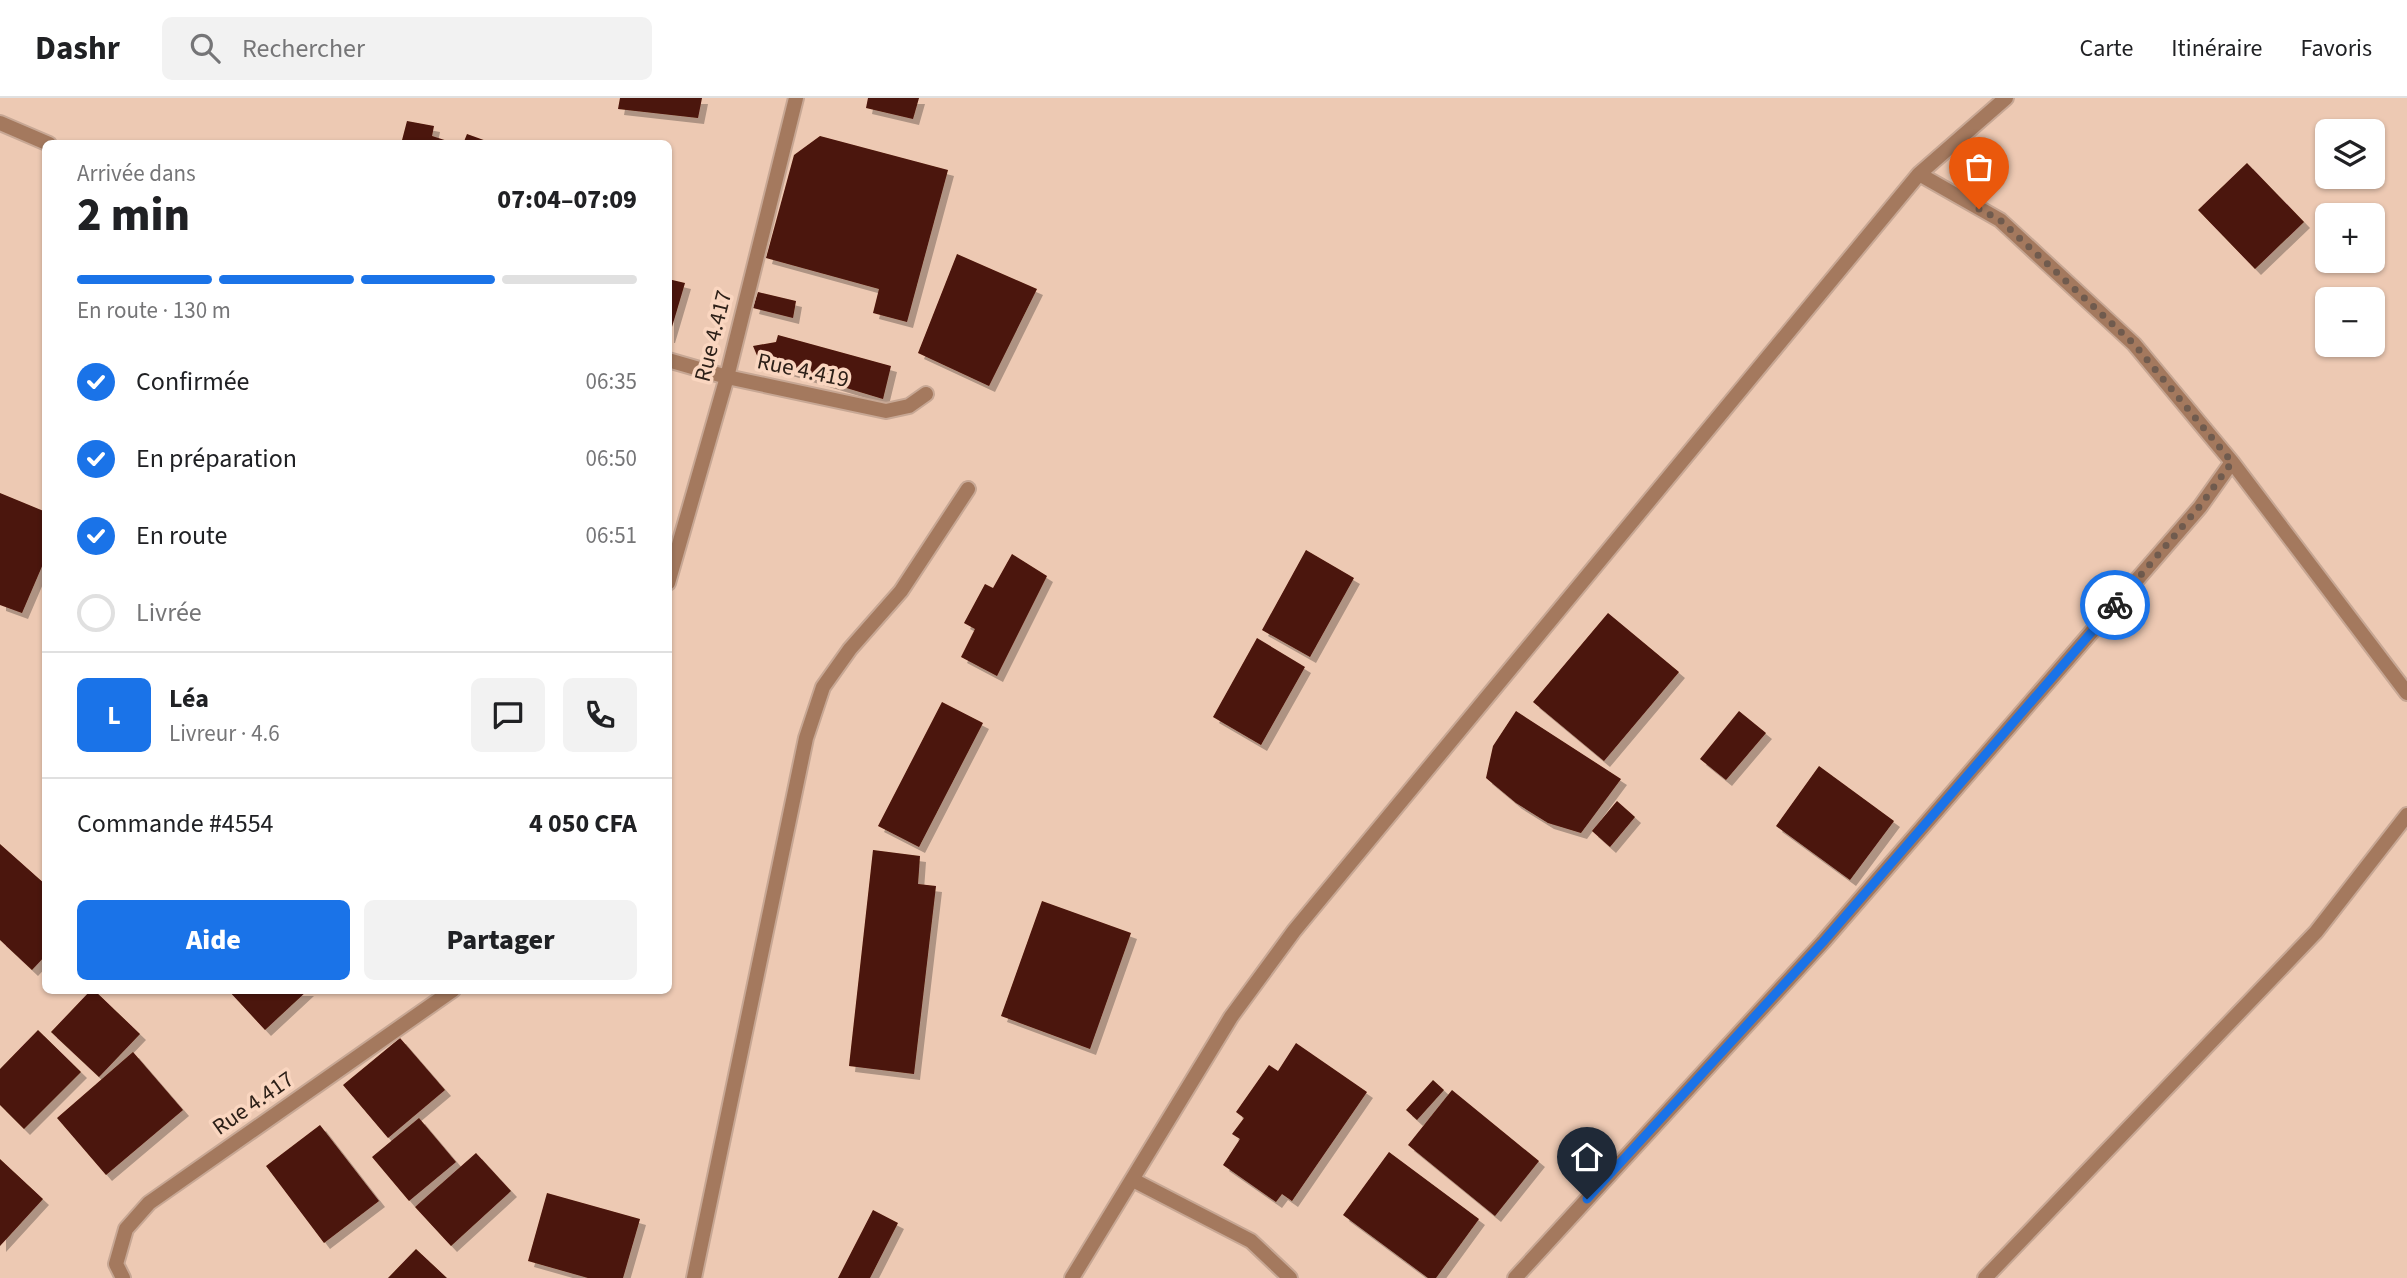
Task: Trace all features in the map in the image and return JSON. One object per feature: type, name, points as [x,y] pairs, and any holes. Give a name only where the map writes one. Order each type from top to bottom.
[{"type":"street","name":"Rue 4.417","points":[[672,569],[727,377],[796,98]]},
{"type":"street","points":[[1072,1278],[1231,1017],[1294,931],[1919,174],[2006,98]]},
{"type":"street","points":[[0,123],[42,141]]},
{"type":"street","points":[[1919,174],[2000,220],[2134,344],[2232,462],[2407,693]]},
{"type":"street","name":"Rue 4.419","points":[[672,361],[727,377],[887,411],[909,406],[926,394]]},
{"type":"street","points":[[1515,1278],[1823,942],[2200,506],[2232,462]]},
{"type":"street","points":[[694,1278],[806,738],[823,687],[849,649],[901,591],[968,489]]},
{"type":"street","points":[[1985,1278],[2316,932],[2407,815]]},
{"type":"street","name":"Rue 4.417","points":[[123,1278],[116,1264],[126,1229],[149,1203],[447,994]]},
{"type":"street","points":[[1133,1180],[1251,1241],[1290,1278]]},
{"type":"building","points":[[620,98],[702,98],[698,118],[618,109]]},
{"type":"building","points":[[868,98],[919,98],[913,119],[866,108]]},
{"type":"building","points":[[407,121],[434,126],[432,136],[444,140],[402,140]]},
{"type":"building","points":[[467,134],[484,140],[465,140]]},
{"type":"building","points":[[820,136],[948,170],[907,322],[873,313],[879,289],[766,258],[794,155]]},
{"type":"building","points":[[2247,163],[2304,222],[2255,269],[2198,210]]},
{"type":"building","points":[[957,254],[1037,289],[989,386],[918,353]]},
{"type":"building","points":[[672,280],[685,283],[672,327]]},
{"type":"building","points":[[758,292],[796,301],[793,318],[753,308]]},
{"type":"building","points":[[778,335],[891,366],[883,399],[770,365],[761,365],[753,346],[776,342]]},
{"type":"building","points":[[0,493],[42,510],[42,566],[22,613],[0,605]]},
{"type":"building","points":[[1306,550],[1354,578],[1310,657],[1262,630]]},
{"type":"building","points":[[1012,554],[1047,576],[997,676],[961,657],[975,629],[964,623],[985,584],[993,588]]},
{"type":"building","points":[[1608,613],[1679,672],[1604,761],[1533,702]]},
{"type":"building","points":[[1257,638],[1305,667],[1261,745],[1213,717]]},
{"type":"building","points":[[942,702],[983,723],[919,847],[878,826]]},
{"type":"building","points":[[1516,711],[1621,779],[1581,833],[1548,823],[1516,803],[1486,778],[1493,746]]},
{"type":"building","points":[[1739,711],[1766,733],[1726,780],[1700,759]]},
{"type":"building","points":[[1819,766],[1894,821],[1850,880],[1776,826]]},
{"type":"building","points":[[1617,801],[1635,817],[1610,847],[1592,831]]},
{"type":"building","points":[[0,844],[42,881],[42,959],[32,970],[0,940]]},
{"type":"building","points":[[873,850],[920,856],[918,884],[936,886],[914,1074],[849,1066]]},
{"type":"building","points":[[1042,901],[1131,933],[1090,1049],[1001,1016]]},
{"type":"building","points":[[87,994],[98,994],[140,1034],[99,1077],[51,1032]]},
{"type":"building","points":[[232,994],[304,994],[265,1030]]},
{"type":"building","points":[[38,1030],[81,1072],[24,1129],[0,1105],[0,1069]]},
{"type":"building","points":[[400,1038],[445,1090],[388,1138],[343,1085]]},
{"type":"building","points":[[1296,1043],[1367,1092],[1292,1201],[1282,1194],[1276,1202],[1223,1165],[1240,1139],[1232,1134],[1244,1118],[1236,1112],[1269,1065],[1278,1071]]},
{"type":"building","points":[[133,1052],[183,1110],[106,1175],[57,1118]]},
{"type":"building","points":[[1433,1080],[1444,1090],[1417,1120],[1406,1110]]},
{"type":"building","points":[[1452,1090],[1539,1161],[1495,1216],[1408,1145]]},
{"type":"building","points":[[419,1118],[456,1162],[409,1201],[372,1157]]},
{"type":"building","points":[[320,1125],[379,1201],[324,1243],[266,1166]]},
{"type":"building","points":[[1389,1152],[1479,1219],[1436,1278],[1428,1278],[1343,1215]]},
{"type":"building","points":[[476,1153],[511,1191],[451,1246],[415,1207]]},
{"type":"building","points":[[0,1159],[43,1199],[0,1246]]},
{"type":"building","points":[[547,1193],[640,1219],[623,1278],[588,1278],[528,1261]]},
{"type":"building","points":[[873,1210],[898,1223],[870,1278],[838,1278]]},
{"type":"building","points":[[416,1249],[447,1278],[388,1278]]},
{"type":"way so far","points":[[1979,209],[2000,220],[2134,344],[2232,462],[2200,506],[2115,605]]},
{"type":"route","points":[[1587,1199],[1823,942],[2115,605]]}]
